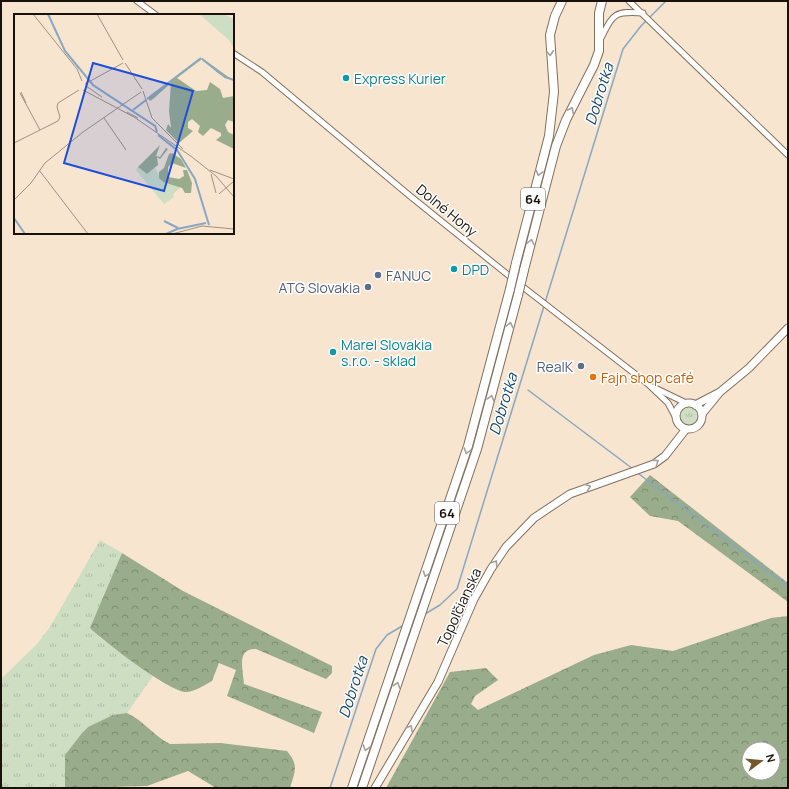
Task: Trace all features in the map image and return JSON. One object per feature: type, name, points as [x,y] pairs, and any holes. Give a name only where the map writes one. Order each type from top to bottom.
[{"type":"main road","name":"64","points":[[352,788],[413,612],[468,446],[510,289],[549,136],[554,92],[550,40],[555,16],[562,1]]},
{"type":"main road","name":"64","points":[[362,788],[477,449],[556,146],[566,120],[594,66],[600,39],[598,13],[602,1]]},
{"type":"street","points":[[137,1],[155,14]]},
{"type":"street","points":[[555,16],[556,1]]},
{"type":"street","points":[[629,1],[644,13],[788,155]]},
{"type":"street","points":[[636,1],[644,13]]},
{"type":"street","points":[[600,39],[610,20],[617,14],[625,11],[644,13]]},
{"type":"street","name":"Dolné Hony","points":[[234,54],[262,72],[410,196],[537,298],[648,384],[668,403],[675,416]]},
{"type":"street","points":[[720,392],[695,404],[686,403],[678,408],[675,416],[678,424],[686,429],[693,429],[698,426],[702,414],[720,392],[749,368],[788,328]]},
{"type":"street","name":"Dolné Hony","points":[[648,384],[686,403]]},
{"type":"street","points":[[695,404],[702,414]]},
{"type":"street","name":"Topoľčianska","points":[[375,788],[438,682],[474,599],[506,547],[534,518],[570,494],[654,464],[665,456],[686,429]]},
{"type":"green space","points":[[684,407],[692,407],[697,412],[695,423],[692,425],[684,425],[679,420],[679,412]]},
{"type":"green space","points":[[650,475],[788,583],[788,602],[678,521],[650,516],[630,497]]},
{"type":"green space","points":[[100,540],[122,553],[91,628],[100,638],[153,676],[127,713],[113,715],[88,727],[82,733],[65,755],[65,788],[1,788],[1,679],[37,644],[50,627]]},
{"type":"green space","points":[[122,553],[183,591],[332,666],[332,673],[326,679],[256,649],[246,652],[243,656],[242,667],[244,684],[322,712],[314,733],[227,696],[236,670],[219,663],[212,681],[200,688],[187,692],[179,690],[167,685],[137,665],[90,628]]},
{"type":"green space","points":[[788,616],[788,788],[386,788],[450,672],[486,668],[498,680],[475,696],[471,704],[478,710],[594,655],[631,645],[673,651],[771,618]]},
{"type":"green space","points":[[127,713],[139,720],[164,741],[170,744],[220,743],[287,751],[295,764],[290,788],[216,788],[188,771],[147,786],[65,788],[65,755],[82,733],[88,727],[113,715]]},
{"type":"waterway","name":"Dobrotka","points":[[425,614],[440,605],[457,589],[623,49],[641,26],[666,1]]},
{"type":"waterway","points":[[528,390],[633,469]]},
{"type":"waterway","points":[[639,474],[788,586]]},
{"type":"waterway","name":"Dobrotka","points":[[330,788],[376,649],[387,635],[404,625]]},
{"type":"place","name":"Express Kurier","points":[[346,78]]},
{"type":"place","name":"DPD","points":[[454,269]]},
{"type":"place","name":"FANUC","points":[[378,275]]},
{"type":"place","name":"ATG Slovakia","points":[[368,287]]},
{"type":"place","name":"Marel Slovakia s.r.o. - sklad","points":[[333,352]]},
{"type":"place","name":"RealK","points":[[581,366]]},
{"type":"place","name":"Fajn shop café","points":[[593,377]]}]
